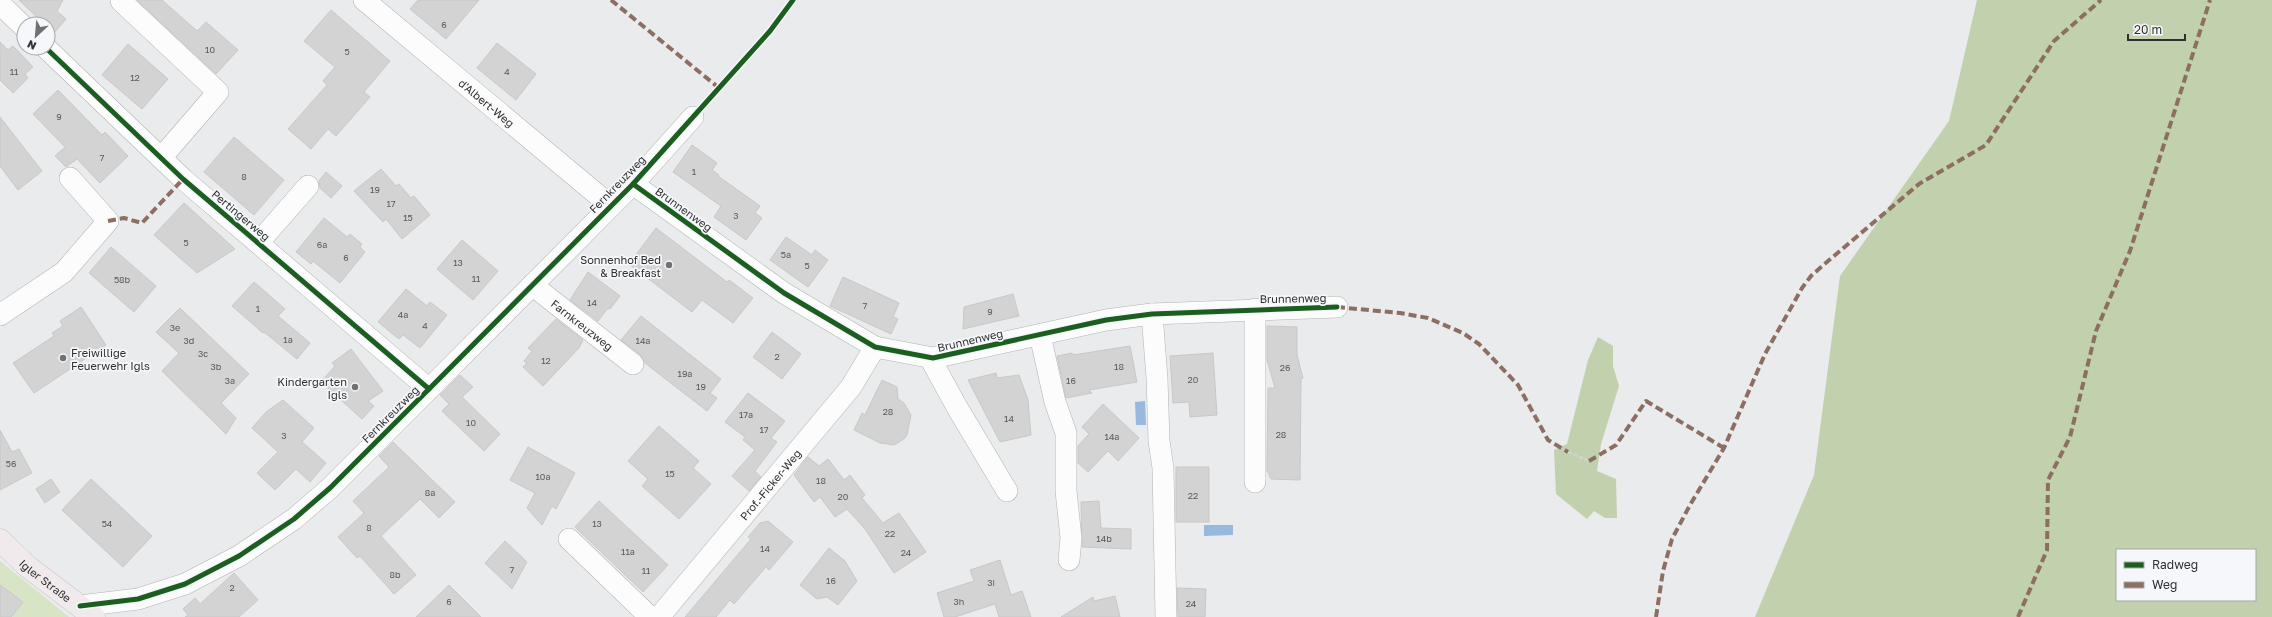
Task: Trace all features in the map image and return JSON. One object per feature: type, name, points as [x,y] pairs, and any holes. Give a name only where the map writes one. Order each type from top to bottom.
[{"type":"main road","name":"Igler Straße","points":[[0,540],[28,566],[87,612]]},
{"type":"street","name":"d'Albert-Weg","points":[[364,0],[611,206]]},
{"type":"street","points":[[121,1],[218,92],[161,158]]},
{"type":"street","points":[[0,4],[16,19]]},
{"type":"street","name":"Pertingerweg","points":[[54,56],[161,158],[429,389]]},
{"type":"street","name":"Fernkreuzweg","points":[[87,612],[162,593],[239,556],[279,530],[302,512],[330,488],[633,184],[693,117]]},
{"type":"street","points":[[0,315],[64,272],[108,221],[70,178]]},
{"type":"street","name":"Brunnenweg","points":[[633,184],[784,294],[875,347],[930,358],[1106,320],[1152,314],[1337,307]]},
{"type":"street","points":[[258,243],[308,186]]},
{"type":"street","name":"Farnkreuzweg","points":[[532,285],[633,364]]},
{"type":"street","points":[[1255,309],[1255,482]]},
{"type":"street","points":[[1152,314],[1157,378],[1158,441],[1163,468],[1166,617]]},
{"type":"street","points":[[1040,335],[1055,402],[1066,434],[1066,491],[1072,538],[1069,560]]},
{"type":"street","name":"Prof.-Ficker-Weg","points":[[659,617],[851,387],[875,347]]},
{"type":"street","name":"Brunnenweg","points":[[930,358],[958,409],[1007,491]]},
{"type":"street","points":[[569,539],[650,617]]},
{"type":"path","points":[[1568,452],[1589,461]]},
{"type":"green space","points":[[1977,0],[2272,0],[2272,617],[1755,617],[1814,475],[1840,276],[1949,121]]},
{"type":"green space","points":[[1598,337],[1613,346],[1613,366],[1619,386],[1601,444],[1597,471],[1616,479],[1617,518],[1605,518],[1594,511],[1587,519],[1556,494],[1554,450],[1567,444],[1588,360]]},
{"type":"green space","points":[[0,561],[69,617],[0,617]]},
{"type":"water","points":[[1145,401],[1146,425],[1136,425],[1135,402]]},
{"type":"water","points":[[1204,525],[1233,525],[1233,535],[1204,536]]},
{"type":"building","points":[[19,0],[63,0],[57,11],[66,19],[56,31],[56,16],[36,16]]},
{"type":"building","points":[[137,0],[162,0],[197,31],[206,22],[238,50],[216,74]]},
{"type":"building","points":[[418,0],[479,0],[446,39],[410,9]]},
{"type":"building","points":[[331,10],[390,61],[364,92],[370,97],[336,136],[328,129],[311,149],[288,129],[327,85],[323,81],[335,67],[304,41]]},
{"type":"building","points":[[0,42],[8,50],[13,46],[16,49],[16,56],[23,56],[33,67],[25,74],[28,78],[13,93],[0,80]]},
{"type":"building","points":[[497,43],[536,74],[516,100],[477,68]]},
{"type":"building","points":[[128,44],[168,79],[142,109],[102,75]]},
{"type":"building","points":[[58,90],[102,135],[105,132],[128,156],[100,183],[77,159],[66,167],[55,156],[65,147],[33,114]]},
{"type":"building","points":[[0,117],[42,171],[18,190],[0,166]]},
{"type":"building","points":[[234,137],[284,180],[254,215],[204,172]]},
{"type":"building","points":[[692,145],[717,163],[712,170],[719,175],[718,176],[760,206],[755,213],[762,218],[746,240],[714,217],[721,206],[673,172]]},
{"type":"building","points":[[381,169],[396,186],[399,184],[411,198],[414,196],[430,215],[402,239],[386,219],[383,222],[354,191]]},
{"type":"building","points":[[326,172],[342,186],[331,198],[320,188],[319,181]]},
{"type":"building","points":[[184,203],[235,249],[197,273],[154,235]]},
{"type":"building","points":[[324,218],[347,237],[350,234],[362,244],[360,247],[365,252],[340,283],[313,261],[311,264],[296,252]]},
{"type":"building","points":[[656,228],[727,282],[729,280],[753,298],[733,323],[702,300],[692,312],[629,264]]},
{"type":"building","points":[[786,237],[812,255],[815,250],[828,260],[808,287],[770,260]]},
{"type":"building","points":[[462,240],[498,271],[473,300],[437,269]]},
{"type":"building","points":[[111,247],[156,286],[134,312],[89,273]]},
{"type":"building","points":[[588,272],[620,296],[598,321],[570,300]]},
{"type":"building","points":[[843,277],[899,303],[893,317],[898,319],[891,334],[830,306]]},
{"type":"building","points":[[254,282],[285,309],[278,316],[310,343],[297,359],[264,332],[263,333],[232,306]]},
{"type":"building","points":[[406,289],[427,306],[430,302],[447,315],[420,348],[403,335],[399,339],[378,322]]},
{"type":"building","points":[[1013,294],[1019,316],[963,329],[964,307]]},
{"type":"building","points":[[81,307],[106,345],[34,393],[13,363],[54,336],[52,333],[63,326],[60,321]]},
{"type":"building","points":[[180,308],[249,374],[221,403],[236,418],[226,434],[162,371],[179,353],[156,332]]},
{"type":"building","points":[[641,316],[721,379],[710,393],[717,398],[707,411],[645,363],[641,355],[621,340]]},
{"type":"building","points":[[556,319],[583,340],[579,348],[543,386],[523,367],[527,363],[524,361],[532,351],[528,348]]},
{"type":"building","points":[[1267,326],[1297,327],[1297,355],[1303,378],[1301,379],[1300,480],[1271,479],[1267,470],[1268,388],[1275,388],[1267,360]]},
{"type":"building","points":[[772,332],[801,354],[782,379],[753,357]]},
{"type":"building","points":[[1130,346],[1137,382],[1089,390],[1092,393],[1066,398],[1057,356]]},
{"type":"building","points":[[351,349],[383,391],[368,401],[374,406],[362,419],[321,382],[335,366],[332,363]]},
{"type":"building","points":[[1213,353],[1217,415],[1190,417],[1189,402],[1173,403],[1170,356]]},
{"type":"building","points":[[996,373],[997,378],[1019,375],[1028,400],[1031,435],[1000,442],[968,380]]},
{"type":"building","points":[[460,375],[473,387],[462,397],[500,434],[484,451],[442,411],[449,404],[440,395]]},
{"type":"building","points":[[882,380],[897,387],[898,399],[904,403],[911,415],[907,435],[904,439],[894,445],[880,443],[854,430],[862,413],[865,415]]},
{"type":"building","points":[[748,393],[785,421],[771,438],[777,442],[755,471],[761,477],[749,491],[732,476],[755,450],[743,440],[745,437],[725,422]]},
{"type":"building","points":[[283,400],[314,428],[302,442],[326,463],[310,482],[296,469],[275,490],[257,473],[278,452],[252,428],[266,412]]},
{"type":"building","points":[[1103,404],[1139,438],[1118,461],[1108,451],[1088,472],[1078,463],[1078,446],[1089,434],[1082,427]]},
{"type":"building","points":[[659,426],[699,461],[693,468],[711,484],[679,519],[642,486],[648,479],[628,461]]},
{"type":"building","points":[[0,430],[12,452],[19,449],[32,473],[0,490]]},
{"type":"building","points":[[393,442],[455,502],[439,518],[420,499],[381,536],[416,575],[394,594],[360,556],[357,558],[338,537],[364,513],[353,501],[389,467],[379,456]]},
{"type":"building","points":[[528,447],[575,473],[556,509],[552,506],[542,525],[527,508],[535,493],[510,480]]},
{"type":"building","points":[[808,457],[819,466],[828,459],[844,480],[850,475],[865,495],[862,498],[883,523],[899,513],[926,552],[894,573],[865,529],[847,509],[835,517],[820,497],[814,502],[794,475]]},
{"type":"building","points":[[1176,467],[1209,467],[1209,522],[1176,522]]},
{"type":"building","points":[[51,479],[60,492],[45,503],[36,489]]},
{"type":"building","points":[[91,479],[152,536],[123,567],[62,510]]},
{"type":"building","points":[[599,501],[668,565],[643,592],[575,527]]},
{"type":"building","points":[[1099,501],[1101,528],[1131,529],[1131,549],[1082,547],[1081,502]]},
{"type":"building","points":[[768,521],[793,542],[769,570],[766,567],[734,604],[730,600],[716,617],[685,617],[751,539],[748,537],[760,523]]},
{"type":"building","points":[[505,541],[527,562],[512,589],[485,563]]},
{"type":"building","points":[[829,548],[845,561],[857,581],[838,605],[827,597],[817,599],[800,585]]},
{"type":"building","points":[[1000,560],[1011,595],[1022,591],[1031,617],[999,617],[995,604],[955,617],[944,617],[937,593],[974,581],[970,570]]},
{"type":"building","points":[[234,573],[258,600],[239,617],[185,617],[188,615],[183,609],[195,598],[200,604]]},
{"type":"building","points":[[0,585],[23,602],[11,617],[0,617]]},
{"type":"building","points":[[449,585],[481,617],[416,617]]},
{"type":"building","points":[[1177,588],[1206,589],[1205,617],[1178,617]]},
{"type":"building","points":[[1115,596],[1120,617],[1061,617],[1093,597],[1094,601]]},
{"type":"marked path","points":[[611,0],[719,88]]},
{"type":"marked path","points":[[1656,617],[1663,571],[1672,539],[1690,505],[1724,448],[1765,354],[1802,288],[1811,276],[1919,184],[1986,145],[2054,41],[2101,0]]},
{"type":"marked path","points":[[2018,617],[2047,550],[2048,480],[2070,437],[2096,331],[2130,251],[2210,0]]},
{"type":"marked path","points":[[108,221],[124,218],[142,223],[183,179]]},
{"type":"marked path","points":[[1337,307],[1400,313],[1428,318],[1463,333],[1479,344],[1518,385],[1548,440],[1568,452]]},
{"type":"marked path","points":[[1589,461],[1616,445],[1646,401],[1724,448]]},
{"type":"cycle path","points":[[80,606],[138,599],[185,584],[239,556],[294,519],[330,488],[633,184],[770,31],[793,0]]},
{"type":"cycle path","points":[[54,56],[183,179],[429,389]]},
{"type":"cycle path","points":[[633,184],[784,293],[875,347],[933,358],[1106,320],[1152,314],[1337,307]]},
{"type":"place","name":"Sonnenhof Bed & Breakfast","points":[[669,265]]},
{"type":"place","name":"Freiwillige Feuerwehr Igls","points":[[63,358]]},
{"type":"place","name":"Kindergarten Igls","points":[[355,387]]}]
